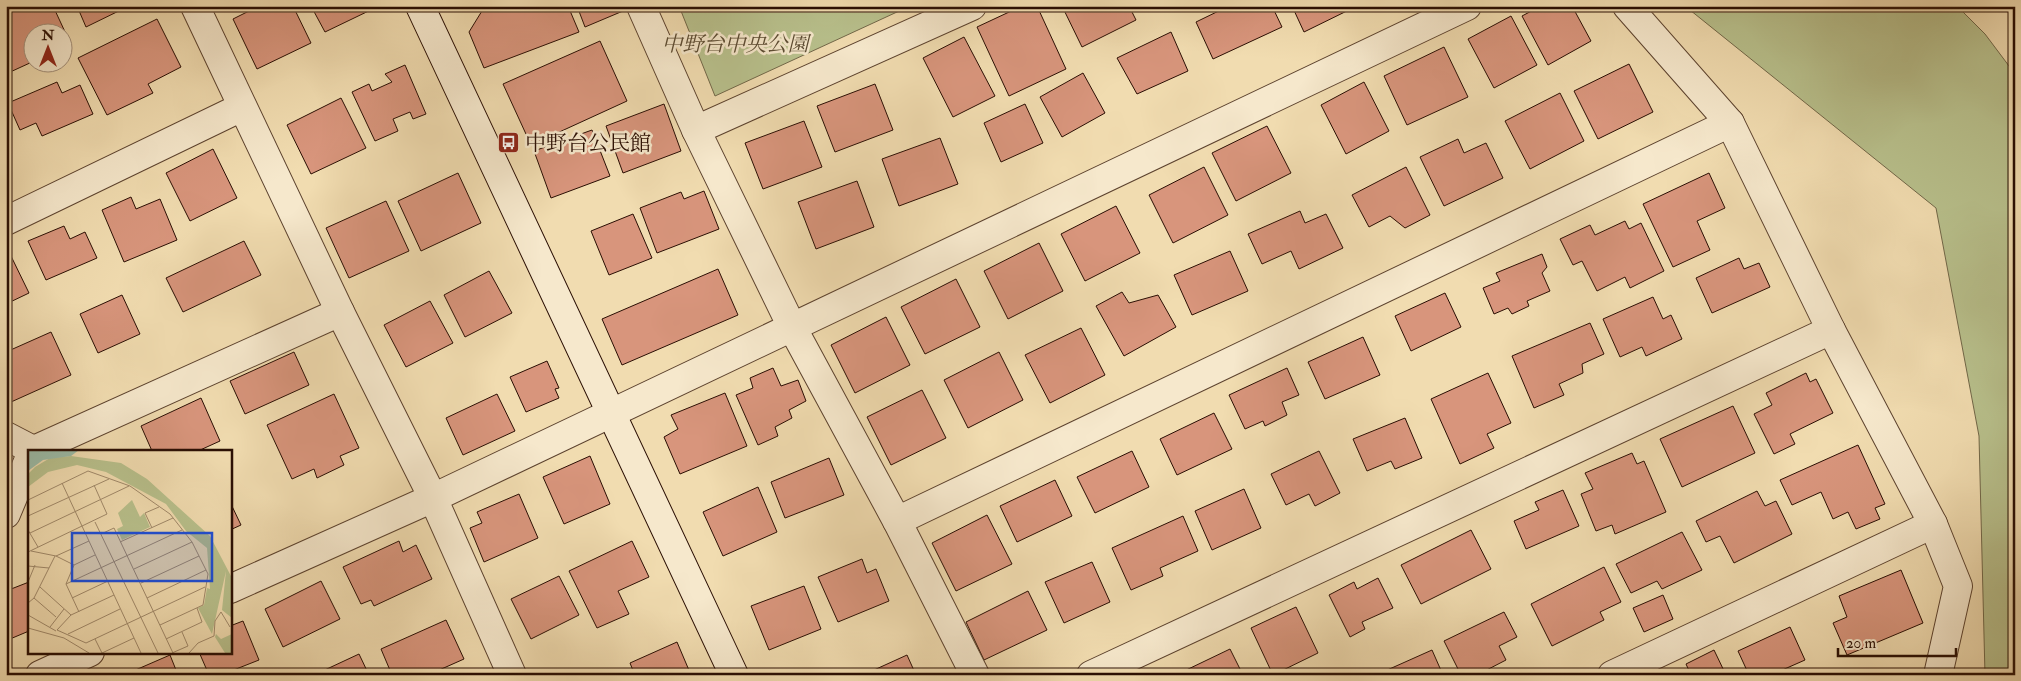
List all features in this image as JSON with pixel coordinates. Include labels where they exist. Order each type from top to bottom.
[{"type":"street","points":[[195,6],[340,312],[433,498],[512,675]]},
{"type":"street","points":[[642,6],[696,130],[792,327],[897,521],[975,675]]},
{"type":"street","points":[[696,130],[972,6]]},
{"type":"street","points":[[231,589],[433,498],[1466,6]]},
{"type":"street","points":[[1627,6],[1730,123],[1831,330],[1932,524],[1958,586],[1938,675]]},
{"type":"street","points":[[423,7],[610,414],[734,675]]},
{"type":"street","points":[[6,221],[242,107]]},
{"type":"street","points":[[897,521],[1730,123]]},
{"type":"street","points":[[38,450],[340,312]]},
{"type":"street","points":[[1091,675],[1831,330]]},
{"type":"street","points":[[6,436],[28,451]]},
{"type":"street","points":[[6,514],[28,460]]},
{"type":"street","points":[[1612,675],[1932,524]]},
{"type":"street","points":[[40,675],[86,654]]},
{"type":"green space","name":"中野台中央公園","points":[[679,6],[910,6],[715,96]]},
{"type":"green space","points":[[1685,6],[1957,6],[1985,34],[2015,74],[2015,675],[1985,675],[1979,436],[1936,208]]},
{"type":"building","points":[[22,6],[53,6],[60,22],[22,22],[22,67],[8,73],[6,69],[6,13]]},
{"type":"building","points":[[77,6],[129,6],[86,27]]},
{"type":"building","points":[[259,6],[293,6],[311,43],[257,69],[233,19]]},
{"type":"building","points":[[311,6],[379,6],[325,32]]},
{"type":"building","points":[[485,6],[568,6],[579,32],[484,68],[469,32]]},
{"type":"building","points":[[577,6],[621,6],[623,11],[585,27]]},
{"type":"building","points":[[1022,6],[1037,6],[1066,69],[1009,96],[977,27]]},
{"type":"building","points":[[1062,6],[1129,6],[1136,20],[1082,47]]},
{"type":"building","points":[[1229,6],[1272,6],[1282,27],[1213,59],[1196,22]]},
{"type":"building","points":[[1292,6],[1357,6],[1304,32]]},
{"type":"building","points":[[1541,6],[1572,6],[1591,41],[1548,65],[1522,16]]},
{"type":"building","points":[[1511,16],[1537,65],[1494,88],[1468,39]]},
{"type":"building","points":[[157,19],[181,67],[148,84],[153,93],[107,115],[78,58]]},
{"type":"building","points":[[1171,32],[1188,71],[1137,94],[1117,58]]},
{"type":"building","points":[[964,37],[995,96],[953,117],[923,58]]},
{"type":"building","points":[[600,41],[627,101],[531,145],[503,84]]},
{"type":"building","points":[[1444,47],[1468,97],[1407,125],[1384,76]]},
{"type":"building","points":[[1629,64],[1653,112],[1598,139],[1574,91]]},
{"type":"building","points":[[405,65],[426,114],[413,119],[410,112],[393,119],[398,131],[375,141],[352,92],[369,84],[372,91],[392,82],[385,74]]},
{"type":"building","points":[[1083,73],[1105,113],[1062,137],[1040,97]]},
{"type":"building","points":[[57,82],[62,93],[80,85],[93,114],[42,136],[36,123],[20,130],[8,103]]},
{"type":"building","points":[[1364,82],[1389,131],[1346,154],[1321,105]]},
{"type":"building","points":[[875,84],[893,130],[835,152],[817,106]]},
{"type":"building","points":[[1560,93],[1584,141],[1530,169],[1505,121]]},
{"type":"building","points":[[341,98],[366,148],[311,174],[287,125]]},
{"type":"building","points":[[664,104],[681,151],[623,173],[606,126]]},
{"type":"building","points":[[1025,104],[1043,143],[1001,162],[984,123]]},
{"type":"building","points":[[804,121],[822,167],[763,189],[745,143]]},
{"type":"building","points":[[1267,126],[1291,173],[1236,201],[1212,153]]},
{"type":"building","points":[[592,130],[610,176],[551,198],[534,151]]},
{"type":"building","points":[[940,138],[958,184],[899,206],[882,159]]},
{"type":"building","points":[[1458,139],[1464,153],[1486,143],[1503,178],[1444,206],[1420,157]]},
{"type":"building","points":[[213,149],[237,198],[190,221],[166,173]]},
{"type":"building","points":[[1204,167],[1228,215],[1173,243],[1149,195]]},
{"type":"building","points":[[1406,167],[1430,215],[1405,228],[1390,216],[1369,227],[1352,195]]},
{"type":"building","points":[[458,173],[481,223],[421,251],[398,201]]},
{"type":"building","points":[[1709,173],[1725,208],[1697,221],[1710,250],[1673,267],[1643,204]]},
{"type":"building","points":[[857,181],[874,227],[816,249],[798,202]]},
{"type":"building","points":[[704,191],[719,229],[657,253],[640,208],[681,192],[684,199]]},
{"type":"building","points":[[131,197],[136,209],[160,199],[177,240],[124,262],[102,210]]},
{"type":"building","points":[[386,201],[409,251],[349,278],[326,228]]},
{"type":"building","points":[[1116,206],[1140,253],[1085,281],[1061,234]]},
{"type":"building","points":[[1300,211],[1305,223],[1326,214],[1343,248],[1299,269],[1291,251],[1262,264],[1248,234]]},
{"type":"building","points":[[633,214],[652,258],[609,275],[591,231]]},
{"type":"building","points":[[1625,221],[1629,229],[1641,223],[1664,271],[1630,288],[1625,277],[1597,291],[1582,261],[1573,265],[1560,239],[1590,225],[1595,235]]},
{"type":"building","points":[[64,226],[70,239],[85,232],[97,258],[46,280],[28,241]]},
{"type":"building","points":[[244,241],[261,275],[183,312],[166,278]]},
{"type":"building","points":[[1039,243],[1063,291],[1008,319],[984,271]]},
{"type":"building","points":[[1230,251],[1248,291],[1192,315],[1174,275]]},
{"type":"building","points":[[10,254],[29,293],[6,304],[6,256]]},
{"type":"building","points":[[1542,254],[1547,267],[1542,273],[1550,291],[1527,301],[1529,306],[1512,314],[1508,308],[1494,314],[1483,288],[1500,281],[1496,273]]},
{"type":"building","points":[[1739,258],[1744,269],[1759,263],[1770,287],[1712,313],[1696,278]]},
{"type":"building","points":[[718,269],[738,315],[622,365],[602,319]]},
{"type":"building","points":[[489,271],[512,313],[465,337],[444,295]]},
{"type":"building","points":[[956,279],[980,327],[925,354],[901,307]]},
{"type":"building","points":[[1122,292],[1129,303],[1158,295],[1176,327],[1124,356],[1096,306]]},
{"type":"building","points":[[1445,293],[1461,327],[1411,351],[1395,316]]},
{"type":"building","points":[[122,295],[140,334],[98,353],[80,314]]},
{"type":"building","points":[[1653,297],[1663,319],[1671,315],[1682,339],[1646,356],[1642,347],[1620,357],[1603,319]]},
{"type":"building","points":[[430,301],[453,343],[406,367],[384,325]]},
{"type":"building","points":[[886,317],[910,365],[855,393],[831,345]]},
{"type":"building","points":[[1590,323],[1604,354],[1582,364],[1583,373],[1559,384],[1564,395],[1534,408],[1512,356]]},
{"type":"building","points":[[1081,328],[1105,375],[1050,403],[1025,355]]},
{"type":"building","points":[[51,332],[71,375],[11,402],[6,401],[6,352]]},
{"type":"building","points":[[1363,337],[1380,375],[1325,399],[1308,362]]},
{"type":"building","points":[[294,352],[309,385],[245,414],[230,381]]},
{"type":"building","points":[[999,352],[1023,400],[968,428],[944,380]]},
{"type":"building","points":[[547,361],[559,388],[555,389],[559,398],[526,412],[510,377]]},
{"type":"building","points":[[773,368],[781,386],[798,380],[806,401],[789,410],[792,418],[775,427],[778,436],[758,445],[736,395],[753,388],[750,378]]},
{"type":"building","points":[[1287,368],[1299,395],[1282,402],[1287,415],[1265,426],[1263,421],[1245,429],[1229,395]]},
{"type":"building","points":[[1488,373],[1511,423],[1487,434],[1494,448],[1460,464],[1431,399]]},
{"type":"building","points":[[1806,373],[1810,382],[1816,379],[1833,413],[1790,434],[1795,444],[1774,454],[1754,414],[1772,405],[1766,393]]},
{"type":"building","points":[[922,390],[946,438],[891,465],[867,417]]},
{"type":"building","points":[[725,393],[747,446],[680,474],[664,437],[678,429],[671,415]]},
{"type":"building","points":[[334,394],[359,448],[340,456],[344,465],[317,478],[314,469],[292,479],[267,425]]},
{"type":"building","points":[[497,394],[515,431],[463,455],[446,418]]},
{"type":"building","points":[[201,398],[220,441],[200,450],[152,450],[141,426]]},
{"type":"building","points":[[1733,406],[1755,453],[1682,487],[1660,439]]},
{"type":"building","points":[[1214,413],[1232,449],[1177,475],[1160,439]]},
{"type":"building","points":[[1405,418],[1422,458],[1395,469],[1391,461],[1367,471],[1353,439]]},
{"type":"building","points":[[1858,445],[1885,504],[1875,508],[1880,519],[1856,529],[1848,512],[1833,519],[1821,492],[1792,505],[1780,480]]},
{"type":"building","points":[[1132,451],[1149,487],[1095,513],[1077,477]]},
{"type":"building","points":[[1319,451],[1340,493],[1315,506],[1309,494],[1286,505],[1271,474]]},
{"type":"building","points":[[1632,453],[1637,464],[1644,461],[1666,512],[1615,534],[1612,525],[1596,531],[1581,494],[1593,489],[1585,473]]},
{"type":"building","points":[[590,456],[610,504],[564,524],[543,477]]},
{"type":"building","points":[[829,458],[844,495],[785,518],[771,482]]},
{"type":"building","points":[[1055,480],[1072,516],[1017,542],[1000,506]]},
{"type":"building","points":[[758,487],[777,532],[723,556],[703,512]]},
{"type":"building","points":[[1244,489],[1261,528],[1212,550],[1195,511]]},
{"type":"building","points":[[1563,490],[1579,526],[1526,549],[1514,521],[1539,510],[1535,502]]},
{"type":"building","points":[[1757,491],[1765,506],[1776,501],[1792,534],[1734,563],[1720,536],[1706,542],[1696,521]]},
{"type":"building","points":[[519,494],[538,538],[484,562],[470,528],[482,523],[477,512]]},
{"type":"building","points":[[231,504],[241,525],[231,530]]},
{"type":"building","points":[[987,515],[1012,564],[956,591],[932,543]]},
{"type":"building","points":[[1183,516],[1198,551],[1160,568],[1163,576],[1131,590],[1112,548]]},
{"type":"building","points":[[1471,530],[1491,569],[1421,604],[1401,565]]},
{"type":"building","points":[[1682,532],[1702,570],[1662,589],[1657,581],[1631,593],[1616,564]]},
{"type":"building","points":[[399,541],[403,552],[416,545],[432,579],[374,606],[371,600],[361,604],[343,567]]},
{"type":"building","points":[[632,541],[649,577],[618,591],[629,614],[597,628],[569,571]]},
{"type":"building","points":[[862,559],[867,573],[876,569],[889,601],[838,622],[818,577]]},
{"type":"building","points":[[1092,562],[1110,602],[1064,623],[1045,582]]},
{"type":"building","points":[[1604,567],[1621,602],[1600,612],[1604,620],[1552,646],[1531,604]]},
{"type":"building","points":[[1901,570],[1923,623],[1847,655],[1833,623],[1847,617],[1839,596]]},
{"type":"building","points":[[559,576],[579,615],[531,639],[511,599]]},
{"type":"building","points":[[1378,578],[1393,608],[1362,622],[1365,629],[1350,637],[1329,595],[1354,582],[1357,589]]},
{"type":"building","points":[[321,581],[340,619],[283,647],[265,609]]},
{"type":"building","points":[[28,582],[28,631],[10,639],[6,632],[6,591]]},
{"type":"building","points":[[804,586],[821,629],[769,650],[751,606]]},
{"type":"building","points":[[1028,591],[1047,630],[984,660],[966,622]]},
{"type":"building","points":[[1663,595],[1673,619],[1644,632],[1633,608]]},
{"type":"building","points":[[1296,607],[1318,653],[1273,675],[1251,628]]},
{"type":"building","points":[[1504,612],[1517,637],[1499,646],[1506,660],[1477,675],[1461,675],[1444,641]]},
{"type":"building","points":[[446,620],[464,659],[428,675],[392,675],[381,649]]},
{"type":"building","points":[[243,621],[259,660],[221,675],[209,675],[200,654],[231,654],[231,626]]},
{"type":"building","points":[[1790,627],[1805,660],[1771,675],[1749,675],[1738,651]]},
{"type":"building","points":[[677,642],[691,675],[630,675],[634,673],[630,663]]},
{"type":"building","points":[[1230,649],[1243,675],[1181,675],[1180,673]]},
{"type":"building","points":[[1432,650],[1443,675],[1376,675]]},
{"type":"building","points":[[1714,650],[1726,675],[1691,675],[1686,664]]},
{"type":"building","points":[[359,654],[369,675],[314,675]]},
{"type":"building","points":[[170,655],[178,675],[124,675]]},
{"type":"building","points":[[907,655],[916,675],[863,675]]},
{"type":"place","name":"中野台公民館","points":[[509,143]]}]
